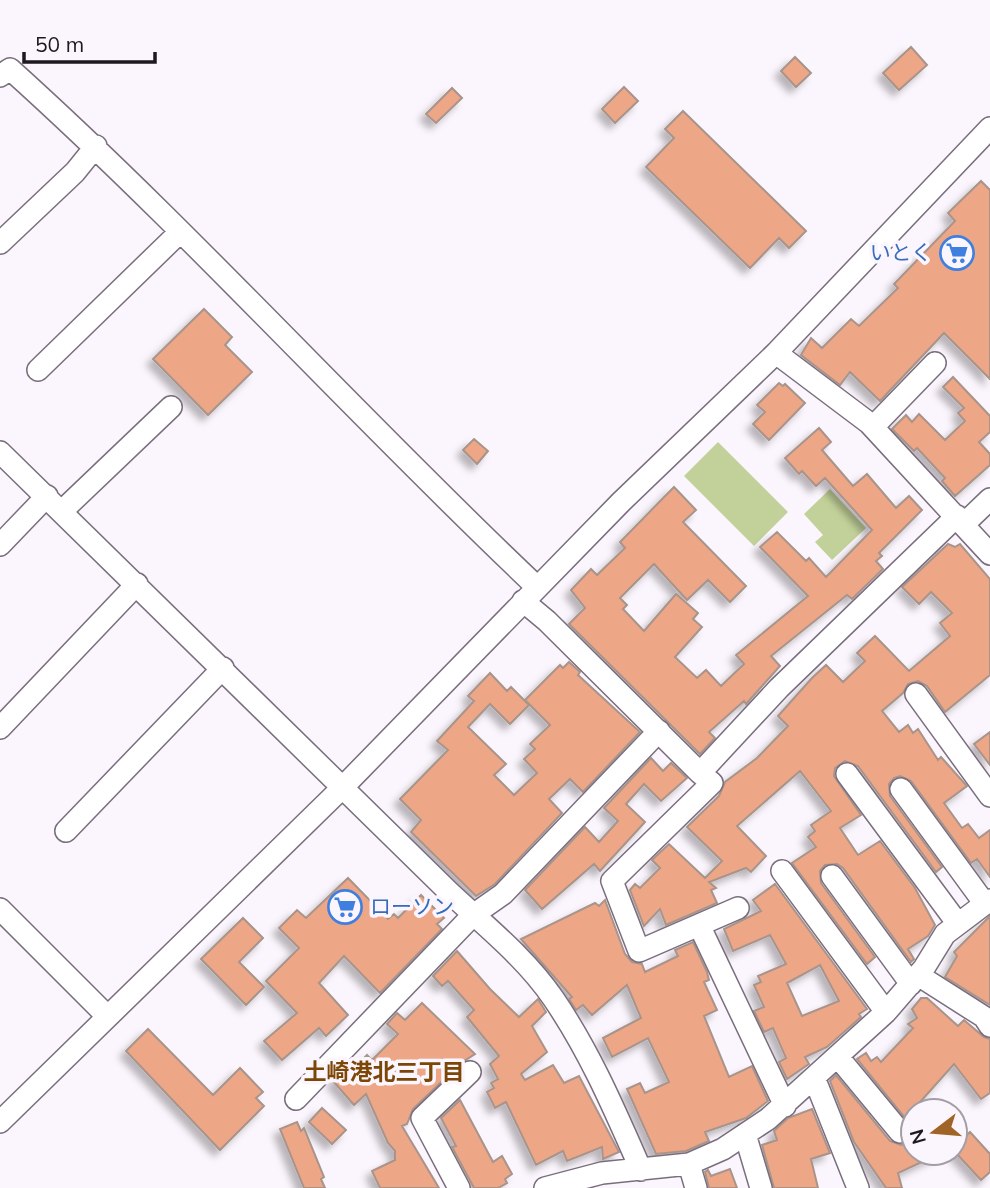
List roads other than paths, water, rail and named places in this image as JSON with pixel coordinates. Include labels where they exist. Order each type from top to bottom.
[{"type":"street","points":[[0,76],[10,69],[96,146],[430,486],[530,594],[547,621],[712,783],[612,881],[639,951],[738,908]]},
{"type":"street","points":[[0,1122],[106,1015],[343,787],[530,594],[776,353],[990,128]]},
{"type":"street","points":[[0,243],[75,172],[96,146]]},
{"type":"street","points":[[38,370],[180,232]]},
{"type":"street","points":[[776,353],[873,428],[990,554]]},
{"type":"street","points":[[873,428],[935,363]]},
{"type":"street","points":[[0,545],[171,407]]},
{"type":"street","points":[[0,452],[513,951],[552,996],[601,1078],[641,1170]]},
{"type":"street","points":[[701,773],[779,688],[961,520],[990,499]]},
{"type":"street","points":[[0,728],[137,584]]},
{"type":"street","points":[[66,831],[223,668]]},
{"type":"street","points":[[916,694],[990,796]]},
{"type":"street","points":[[296,1099],[473,915],[503,894],[659,731]]},
{"type":"street","points":[[847,774],[958,924]]},
{"type":"street","points":[[545,1188],[602,1173],[689,1164],[745,1134],[785,1106],[886,1012],[915,979],[945,934],[987,902],[901,789]]},
{"type":"street","points":[[782,871],[886,1012]]},
{"type":"street","points":[[832,876],[915,979],[984,1017],[990,1026]]},
{"type":"street","points":[[0,909],[106,1015]]},
{"type":"street","points":[[699,925],[785,1106]]},
{"type":"street","points":[[838,1057],[899,1131]]},
{"type":"street","points":[[459,1188],[422,1118],[470,1072]]},
{"type":"street","points":[[814,1080],[858,1188]]},
{"type":"street","points":[[745,1134],[761,1188]]},
{"type":"street","points":[[689,1164],[696,1188]]},
{"type":"place","name":"いとく","points":[[957,253]]},
{"type":"place","name":"ローソン","points":[[345,907]]},
{"type":"district","name":"土崎港北三丁目","points":[[384,1072]]}]
